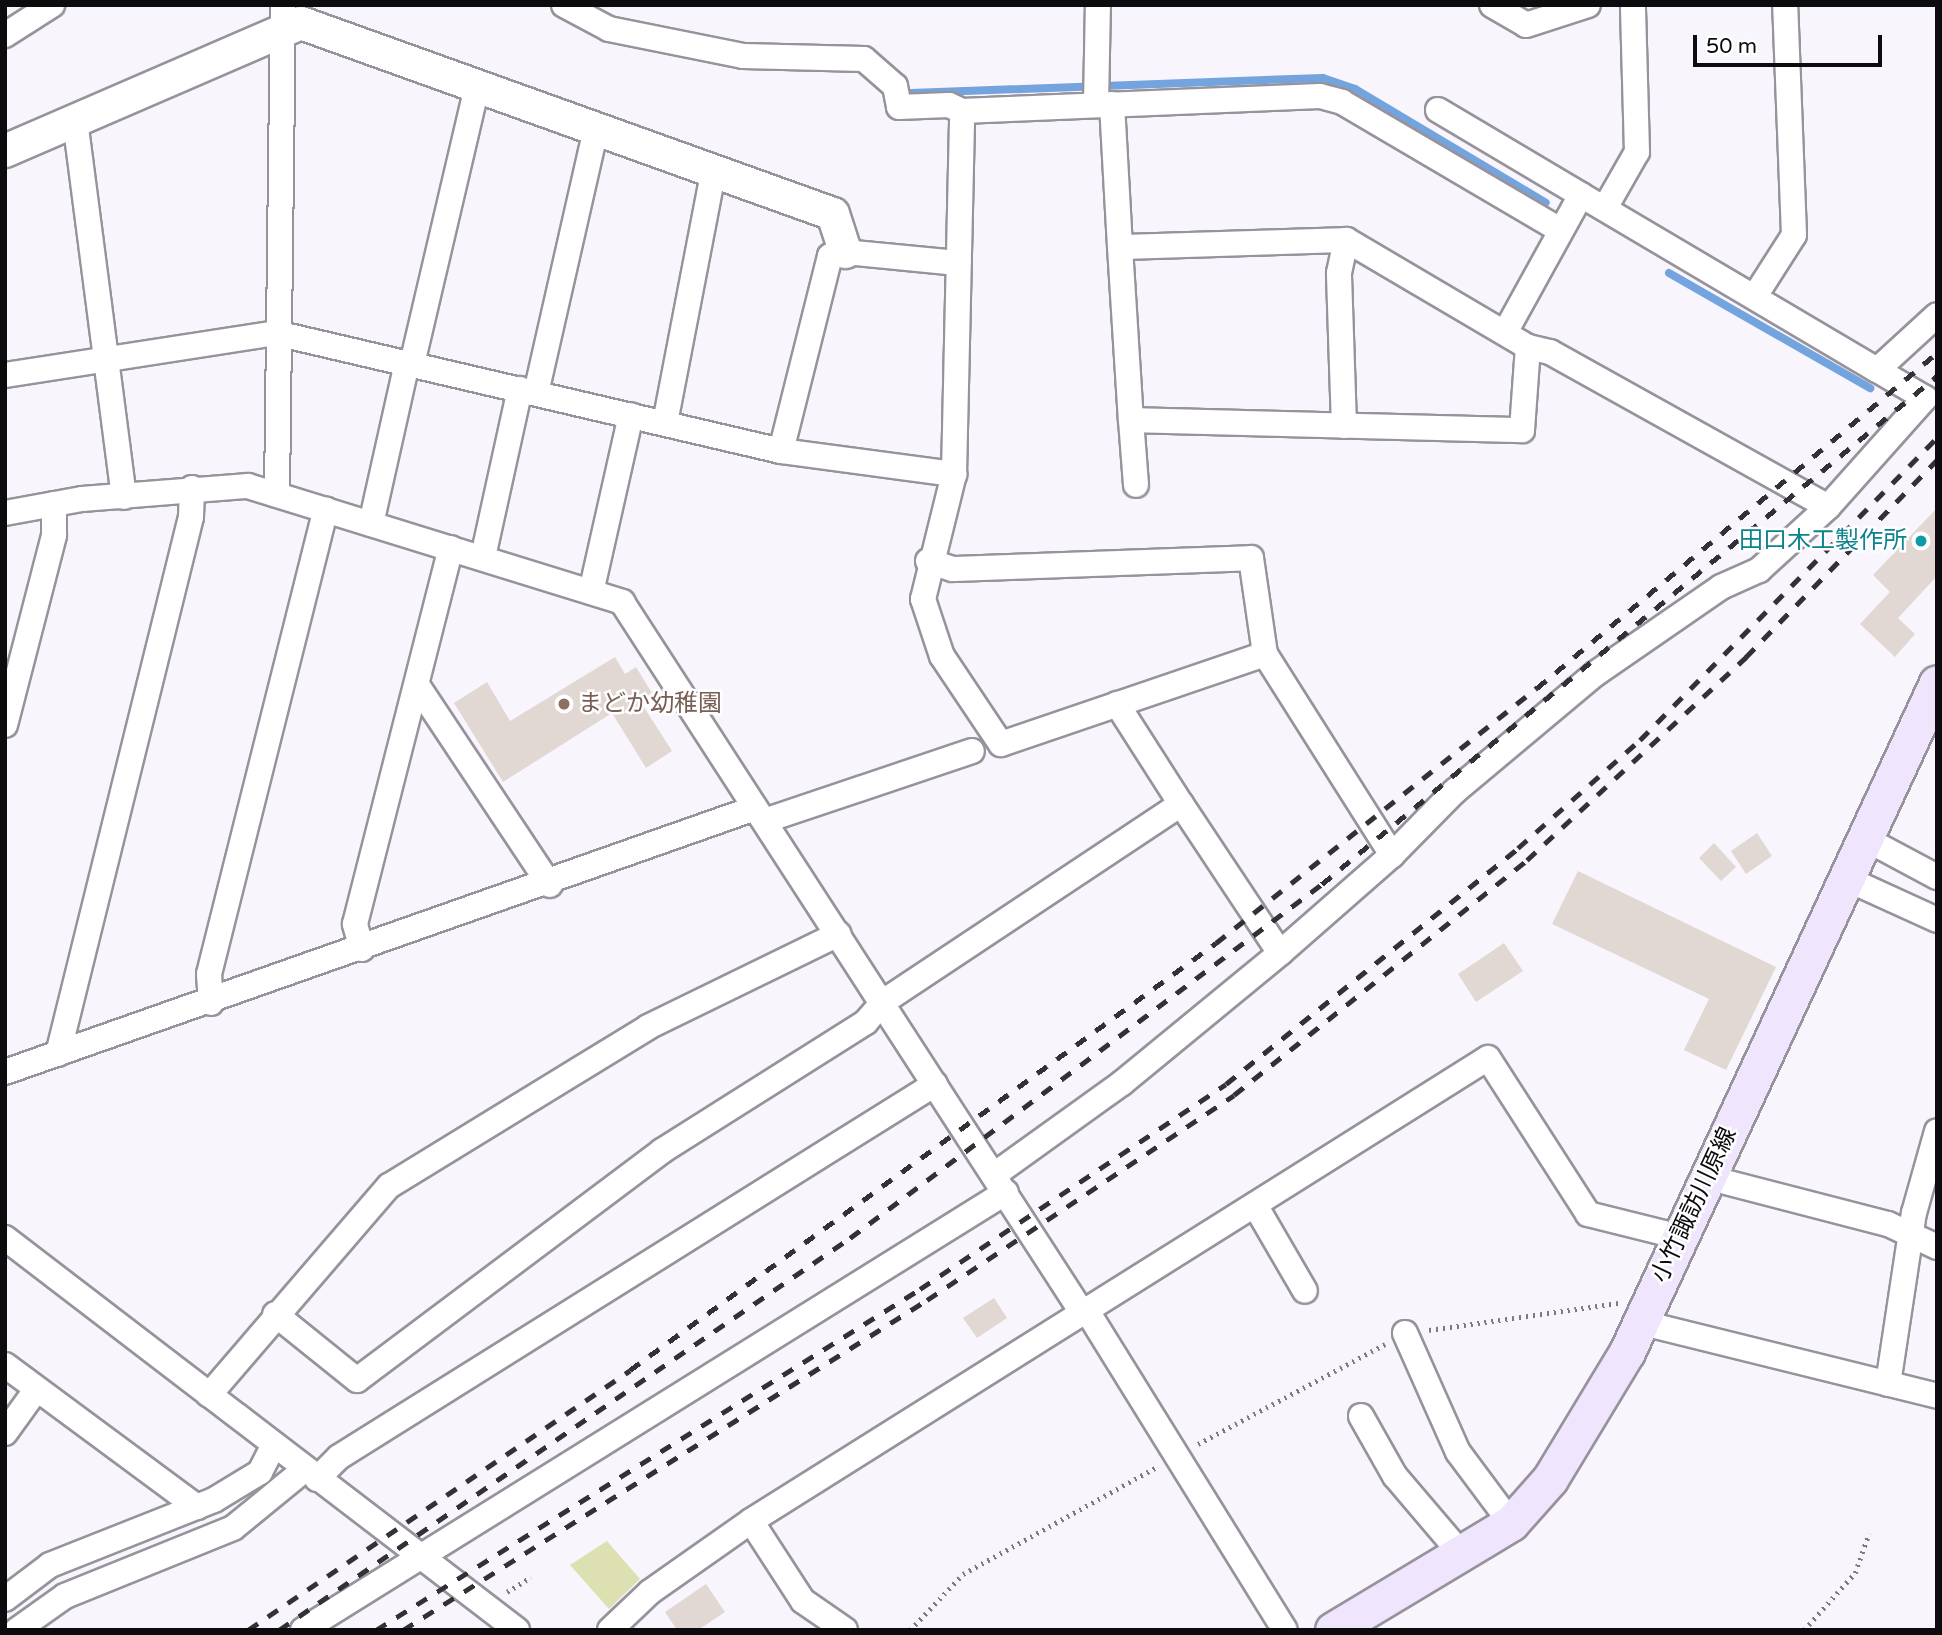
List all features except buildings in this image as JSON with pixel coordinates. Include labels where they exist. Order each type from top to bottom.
[{"type":"main road","name":"小竹諏訪川原線","points":[[1333,1630],[1458,1550],[1511,1523],[1550,1479],[1645,1311],[1937,683]]},
{"type":"street","points":[[5,36],[52,5]]},
{"type":"street","points":[[564,5],[610,29],[743,57],[864,59],[895,86],[899,107],[949,105],[962,111],[1100,95],[1321,96],[1342,102],[1560,230]]},
{"type":"street","points":[[1098,5],[1100,95],[1120,247],[1136,485]]},
{"type":"street","points":[[1492,5],[1527,25],[1588,5]]},
{"type":"street","points":[[1605,208],[1637,152],[1633,5]]},
{"type":"street","points":[[1755,296],[1794,235],[1785,5]]},
{"type":"street","points":[[277,495],[276,332],[281,17]]},
{"type":"street","points":[[5,151],[75,120],[281,17],[833,214],[845,251]]},
{"type":"street","points":[[371,524],[477,87]]},
{"type":"street","points":[[303,1630],[1000,1183],[1280,953],[1392,855],[1455,791],[1595,674],[1721,587],[1759,570],[1828,507],[1925,398],[1438,110]]},
{"type":"street","points":[[962,111],[954,474],[928,561],[922,599],[928,626],[1001,744],[1265,654]]},
{"type":"street","points":[[75,120],[124,497]]},
{"type":"street","points":[[483,557],[596,129]]},
{"type":"street","points":[[665,423],[713,173]]},
{"type":"street","points":[[1507,328],[1581,195]]},
{"type":"street","points":[[1120,247],[1346,240],[1507,328],[1528,347],[1550,352],[1828,507]]},
{"type":"street","points":[[1344,426],[1339,272],[1346,240]]},
{"type":"street","points":[[781,451],[830,256],[845,251],[958,263]]},
{"type":"street","points":[[1877,370],[1937,314]]},
{"type":"street","points":[[5,375],[276,332],[781,451],[954,474]]},
{"type":"street","points":[[1131,420],[1522,430],[1528,347]]},
{"type":"street","points":[[592,589],[631,415]]},
{"type":"street","points":[[5,513],[54,504],[192,488],[248,486],[592,589],[622,602],[1085,1312],[1285,1630]]},
{"type":"street","points":[[58,1055],[191,517],[192,488]]},
{"type":"street","points":[[5,725],[54,536],[54,504]]},
{"type":"street","points":[[211,1003],[209,974],[326,509]]},
{"type":"street","points":[[362,949],[355,924],[451,548]]},
{"type":"street","points":[[928,561],[953,569],[1251,558],[1265,654],[1392,855]]},
{"type":"street","points":[[417,685],[550,885]]},
{"type":"street","points":[[1117,704],[1280,953]]},
{"type":"street","points":[[5,1072],[761,814],[972,751]]},
{"type":"street","points":[[275,1314],[357,1380],[662,1152],[866,1022],[884,1001],[1181,804]]},
{"type":"street","points":[[1864,838],[1937,877]]},
{"type":"street","points":[[1845,878],[1937,920]]},
{"type":"street","points":[[209,1395],[275,1314],[389,1186],[648,1027],[839,934]]},
{"type":"street","points":[[610,1630],[650,1592],[751,1521],[1488,1058],[1588,1214],[1680,1237]]},
{"type":"street","points":[[17,1630],[65,1596],[233,1528],[311,1474],[935,1084]]},
{"type":"street","points":[[1888,1384],[1909,1239],[1937,1131]]},
{"type":"street","points":[[1706,1177],[1888,1224],[1909,1239],[1937,1247]]},
{"type":"street","points":[[1255,1205],[1305,1291]]},
{"type":"street","points":[[5,1238],[517,1630]]},
{"type":"street","points":[[1645,1311],[1888,1384],[1937,1396]]},
{"type":"street","points":[[1405,1333],[1458,1452],[1511,1523]]},
{"type":"street","points":[[5,1365],[197,1507]]},
{"type":"street","points":[[5,1433],[36,1390]]},
{"type":"street","points":[[1361,1416],[1395,1475],[1458,1550]]},
{"type":"street","points":[[5,1599],[50,1565],[197,1507],[260,1472],[274,1445]]},
{"type":"street","points":[[751,1521],[803,1601],[845,1630]]},
{"type":"path","points":[[910,1630],[963,1574],[1405,1333],[1645,1311]]},
{"type":"path","points":[[1804,1630],[1855,1573],[1869,1533]]},
{"type":"green space","points":[[607,1541],[640,1579],[609,1609],[570,1565]]},
{"type":"waterway","points":[[911,93],[1323,78],[1355,89],[1546,203]]},
{"type":"waterway","points":[[1669,273],[1870,388]]},
{"type":"railway","points":[[248,1630],[630,1370],[1216,943],[1537,688],[1937,353]]},
{"type":"railway","points":[[279,1630],[850,1238],[1322,884],[1937,376]]},
{"type":"railway","points":[[376,1630],[920,1289],[1226,1084],[1518,848],[1640,740],[1937,438]]},
{"type":"railway","points":[[403,1630],[927,1300],[1234,1095],[1527,860],[1746,657],[1937,460]]},
{"type":"place","name":"田口木工製作所","points":[[1921,541]]},
{"type":"place","name":"まどか幼稚園","points":[[564,704]]}]
